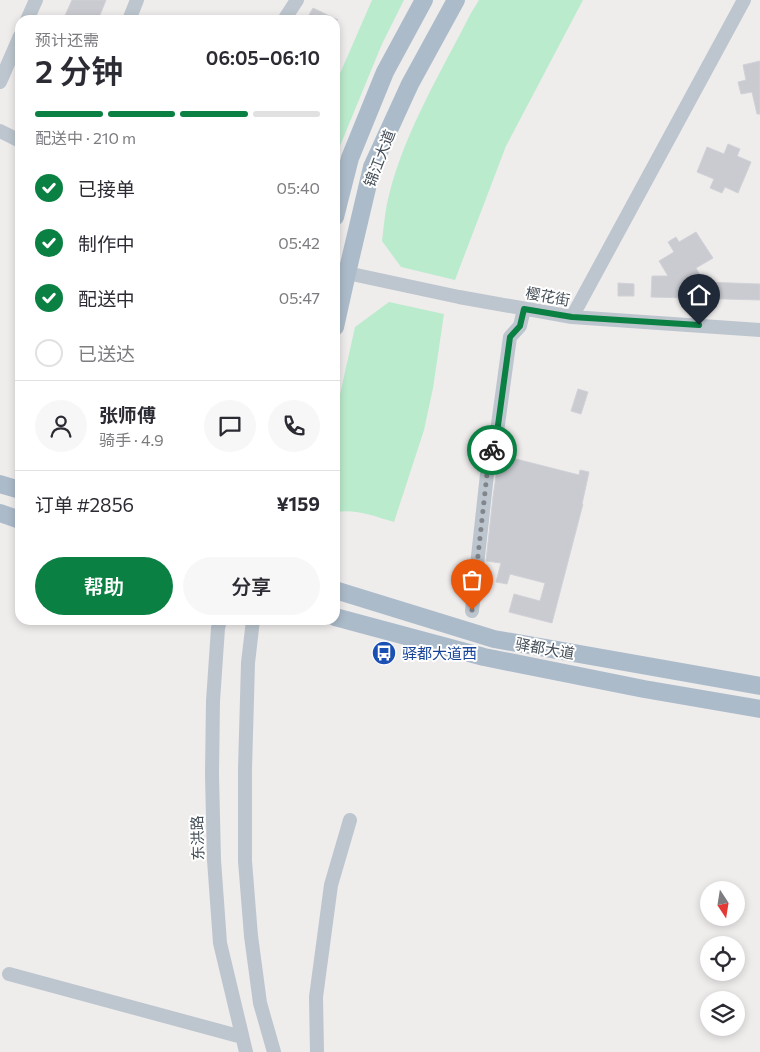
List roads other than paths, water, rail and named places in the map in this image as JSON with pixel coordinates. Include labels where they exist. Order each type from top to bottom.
[{"type":"main road","name":"锦江大道","points":[[340,197],[350,158],[386,72],[424,0]]},
{"type":"main road","name":"锦江大道","points":[[341,272],[372,167],[410,84],[456,0]]},
{"type":"main road","points":[[0,484],[15,488]]},
{"type":"main road","points":[[0,513],[15,518]]},
{"type":"main road","name":"驿都大道","points":[[340,592],[494,639],[758,684]]},
{"type":"main road","name":"驿都大道","points":[[340,618],[484,657],[757,710]]},
{"type":"street","points":[[29,15],[36,0]]},
{"type":"street","points":[[131,15],[137,0]]},
{"type":"street","points":[[287,15],[296,0]]},
{"type":"street","points":[[572,317],[744,0]]},
{"type":"street","points":[[0,82],[15,48]]},
{"type":"street","points":[[0,131],[15,138]]},
{"type":"street","name":"樱花街","points":[[341,272],[459,297],[572,317],[760,330]]},
{"type":"street","points":[[472,610],[489,456],[496,440],[510,337],[520,326],[524,309]]},
{"type":"street","name":"东洪路","points":[[219,625],[213,701],[214,860],[220,943],[246,1052]]},
{"type":"street","points":[[252,625],[248,663],[245,750],[245,861],[251,936],[260,1003],[274,1052]]},
{"type":"street","points":[[317,1052],[316,997],[330,885],[350,820]]},
{"type":"street","points":[[9,974],[242,1037]]},
{"type":"place","name":"驿都大道西","points":[[384,653]]}]
